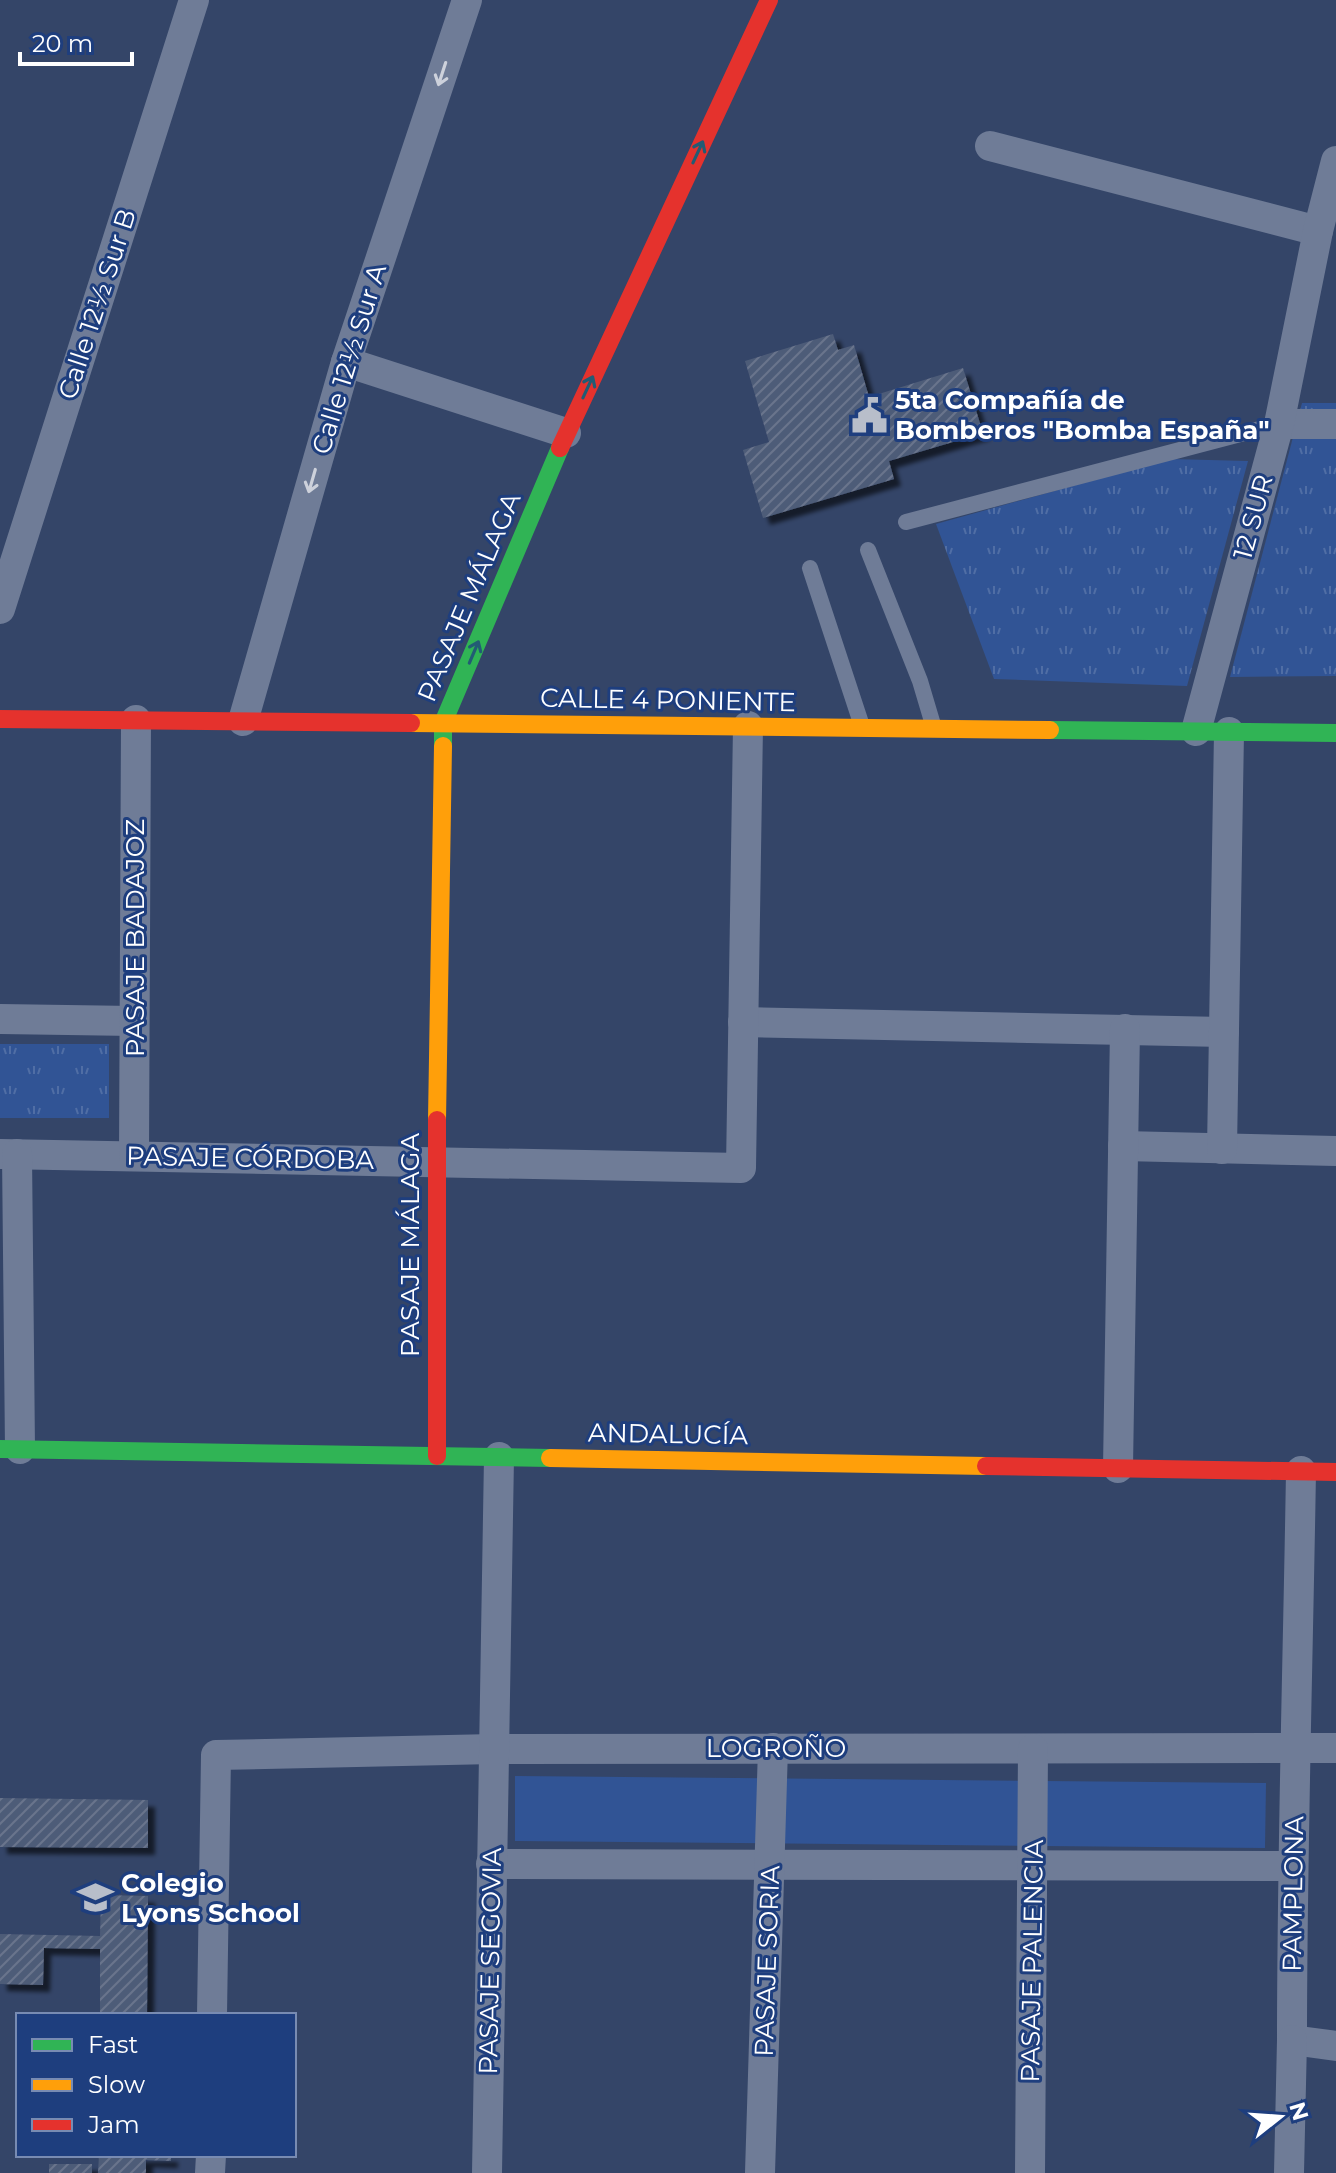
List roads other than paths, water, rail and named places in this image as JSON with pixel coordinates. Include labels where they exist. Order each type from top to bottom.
[{"type":"street","name":"Calle 12½ Sur B","points":[[0,609],[194,0]]},
{"type":"street","name":"Calle 12½ Sur A","points":[[243,721],[346,362],[467,0]]},
{"type":"street","name":"PASAJE MÁLAGA","points":[[437,1456],[436,1162],[443,723],[566,433],[769,0]]},
{"type":"street","points":[[990,146],[1318,231]]},
{"type":"street","name":"12 SUR","points":[[1196,731],[1279,424],[1318,231],[1336,161]]},
{"type":"street","points":[[346,362],[566,433]]},
{"type":"street","points":[[1279,424],[1336,424]]},
{"type":"street","name":"CALLE 4 PONIENTE","points":[[0,719],[1336,733]]},
{"type":"street","name":"PASAJE BADAJOZ","points":[[134,1156],[136,720]]},
{"type":"street","points":[[748,726],[743,1022],[1224,1032]]},
{"type":"street","points":[[1222,1149],[1229,732]]},
{"type":"street","points":[[0,1019],[134,1021]]},
{"type":"street","name":"PASAJE CÓRDOBA","points":[[8,1154],[741,1168],[743,1022]]},
{"type":"street","points":[[1118,1468],[1125,1029]]},
{"type":"street","points":[[1123,1146],[1336,1151]]},
{"type":"street","points":[[8,1154],[10,1449]]},
{"type":"street","name":"ANDALUCÍA","points":[[10,1449],[1336,1472]]},
{"type":"street","name":"PASAJE SEGOVIA","points":[[487,2173],[499,1457]]},
{"type":"street","name":"PAMPLONA","points":[[1289,2173],[1301,1471]]},
{"type":"street","name":"PASAJE SORIA","points":[[760,2173],[773,1748]]},
{"type":"street","name":"LOGROÑO","points":[[212,2013],[216,1755],[494,1749],[1336,1748]]},
{"type":"street","name":"PASAJE PALENCIA","points":[[1030,2173],[1033,1749]]},
{"type":"street","points":[[491,1864],[1292,1866]]},
{"type":"street","points":[[1292,2040],[1336,2046]]},
{"type":"lane","points":[[906,522],[1279,424]]},
{"type":"lane","points":[[868,550],[920,681],[934,729]]},
{"type":"lane","points":[[810,568],[863,727]]},
{"type":"place","name":"5ta Compañía de Bomberos \"Bomba España\"","points":[[869,415]]},
{"type":"place","name":"Colegio Lyons School","points":[[95,1898]]}]
